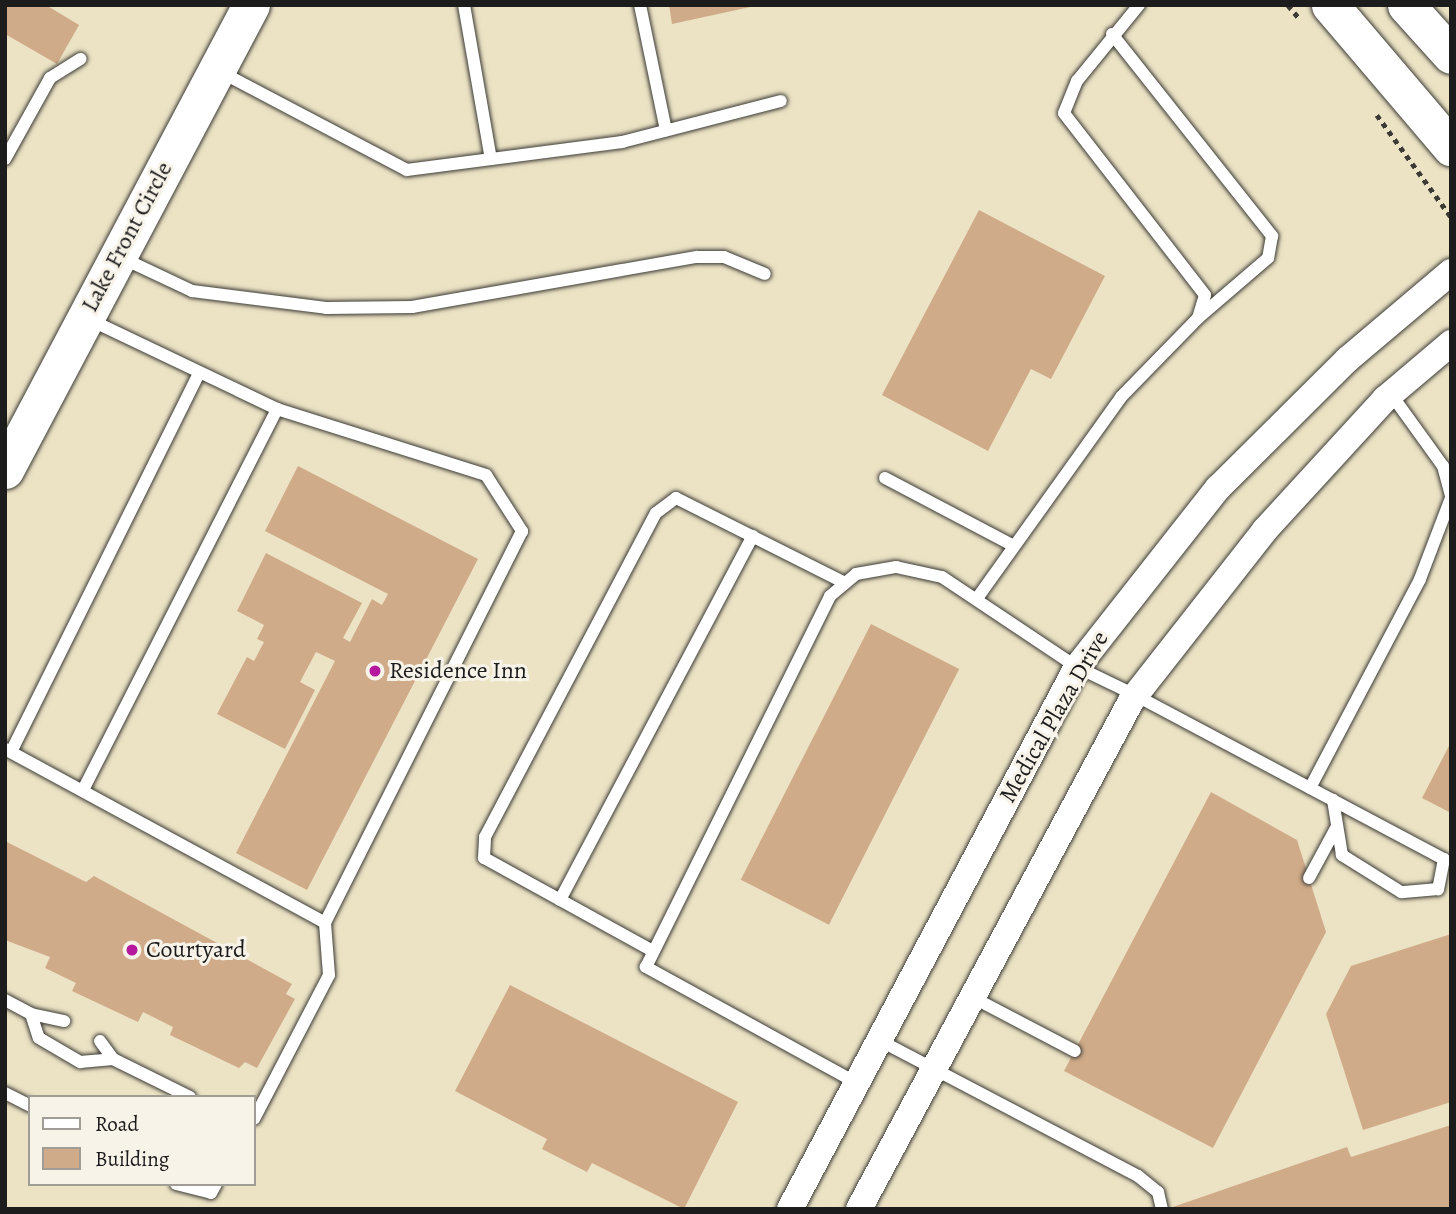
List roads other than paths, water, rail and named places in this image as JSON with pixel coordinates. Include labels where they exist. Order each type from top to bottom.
[{"type":"street","name":"Lake Front Circle","points":[[5,470],[251,5]]},
{"type":"street","points":[[1406,5],[1451,55]]},
{"type":"street","points":[[1317,15],[1451,147]]},
{"type":"street","name":"Medical Plaza Drive","points":[[790,1209],[877,1039],[1077,667],[1218,488],[1348,359],[1451,272]]},
{"type":"street","points":[[859,1209],[1135,695],[1257,540],[1391,394],[1451,343]]},
{"type":"lane","points":[[464,5],[491,159]]},
{"type":"lane","points":[[640,5],[666,130]]},
{"type":"lane","points":[[1139,5],[1112,34],[1066,99],[1064,113],[1195,276],[1205,295],[1198,318]]},
{"type":"lane","points":[[978,597],[1010,544],[1121,397],[1198,318],[1268,258],[1272,236],[1112,34]]},
{"type":"lane","points":[[5,159],[50,78],[81,60]]},
{"type":"lane","points":[[216,69],[407,170],[666,130],[781,101]]},
{"type":"lane","points":[[117,255],[192,291],[326,308],[412,307],[697,257],[724,257],[765,274]]},
{"type":"lane","points":[[85,318],[277,410],[486,475],[522,531],[325,923],[328,975],[256,1115]]},
{"type":"lane","points":[[199,373],[8,751],[325,923]]},
{"type":"lane","points":[[1310,788],[1420,579],[1451,497],[1443,467],[1391,394]]},
{"type":"lane","points":[[83,790],[277,410]]},
{"type":"lane","points":[[885,478],[1010,544]]},
{"type":"lane","points":[[651,950],[484,858],[485,837],[656,513],[676,498],[845,583]]},
{"type":"lane","points":[[560,900],[753,536]]},
{"type":"lane","points":[[855,1082],[646,967],[651,950],[830,596],[856,574],[896,567],[942,577],[978,597],[1077,667],[1135,695],[1310,788],[1333,800],[1444,859],[1438,888],[1401,892],[1342,855],[1333,800]]},
{"type":"lane","points":[[1309,878],[1336,828]]},
{"type":"lane","points":[[971,997],[1075,1051]]},
{"type":"lane","points":[[5,1000],[31,1014],[64,1021]]},
{"type":"lane","points":[[31,1014],[39,1038],[80,1062],[113,1059]]},
{"type":"lane","points":[[877,1039],[1138,1176],[1158,1192],[1162,1209]]},
{"type":"lane","points":[[100,1041],[113,1059],[186,1095]]},
{"type":"lane","points":[[5,1093],[28,1105]]},
{"type":"lane","points":[[184,1186],[211,1193],[215,1186]]},
{"type":"place","name":"Residence Inn","points":[[375,671]]},
{"type":"place","name":"Courtyard","points":[[132,950]]}]
